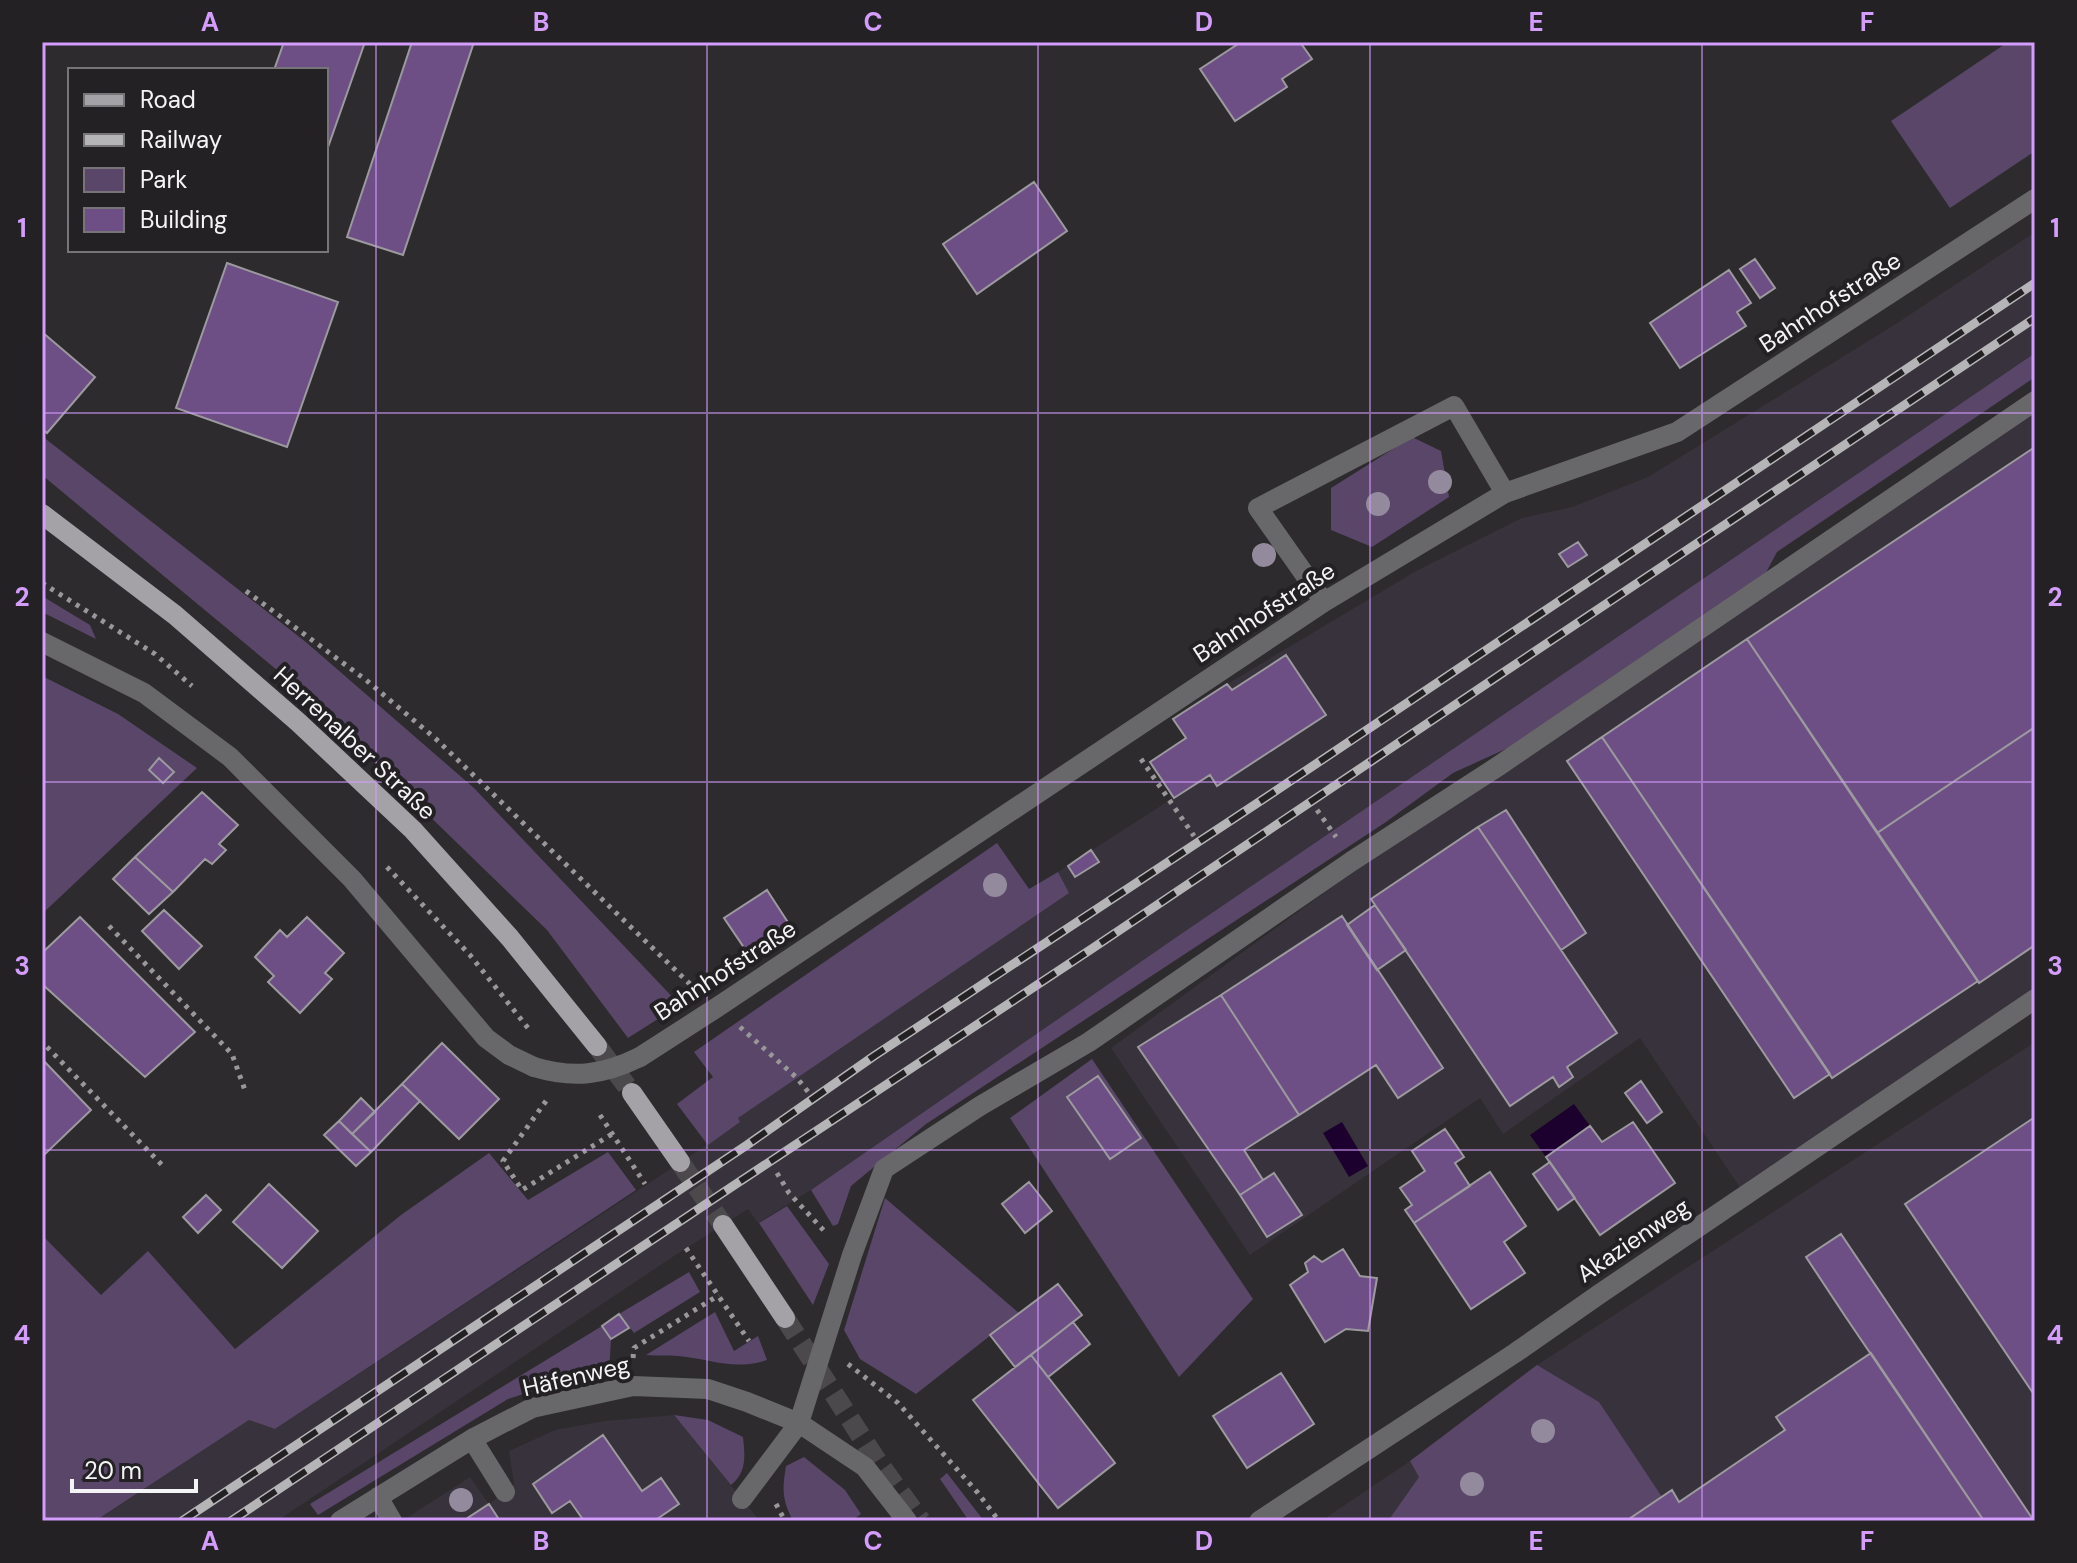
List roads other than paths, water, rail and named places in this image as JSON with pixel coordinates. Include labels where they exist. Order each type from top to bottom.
[{"type":"main road","name":"Herrenalber Straße","points":[[42,514],[175,615],[298,722],[413,830],[510,938],[597,1046]]},
{"type":"main road","points":[[632,1093],[680,1162]]},
{"type":"main road","points":[[723,1225],[785,1318]]},
{"type":"street","name":"Bahnhofstraße","points":[[42,642],[144,693],[230,757],[352,879],[486,1038],[509,1055],[543,1070],[574,1075],[613,1069],[640,1057],[716,1008],[1324,602],[1505,493],[1677,432],[2035,199]]},
{"type":"street","points":[[742,1499],[799,1423],[852,1255],[884,1169],[980,1106],[1089,1042],[2035,401]]},
{"type":"street","points":[[1324,602],[1258,508],[1454,406],[1505,493]]},
{"type":"street","name":"Akazienweg","points":[[1259,1521],[1515,1353],[2035,999]]},
{"type":"street","name":"Häfenweg","points":[[340,1521],[472,1439],[532,1408],[633,1386],[708,1389],[799,1423]]},
{"type":"street","points":[[799,1423],[865,1467],[907,1521]]},
{"type":"street","points":[[472,1439],[505,1492]]},
{"type":"street","points":[[378,1497],[392,1521]]},
{"type":"tunnel","points":[[597,1046],[632,1093]]},
{"type":"tunnel","points":[[680,1162],[723,1225]]},
{"type":"tunnel","points":[[785,1318],[877,1461],[921,1521]]},
{"type":"railway","points":[[182,1521],[2035,283]]},
{"type":"railway","points":[[231,1521],[2035,318]]}]
